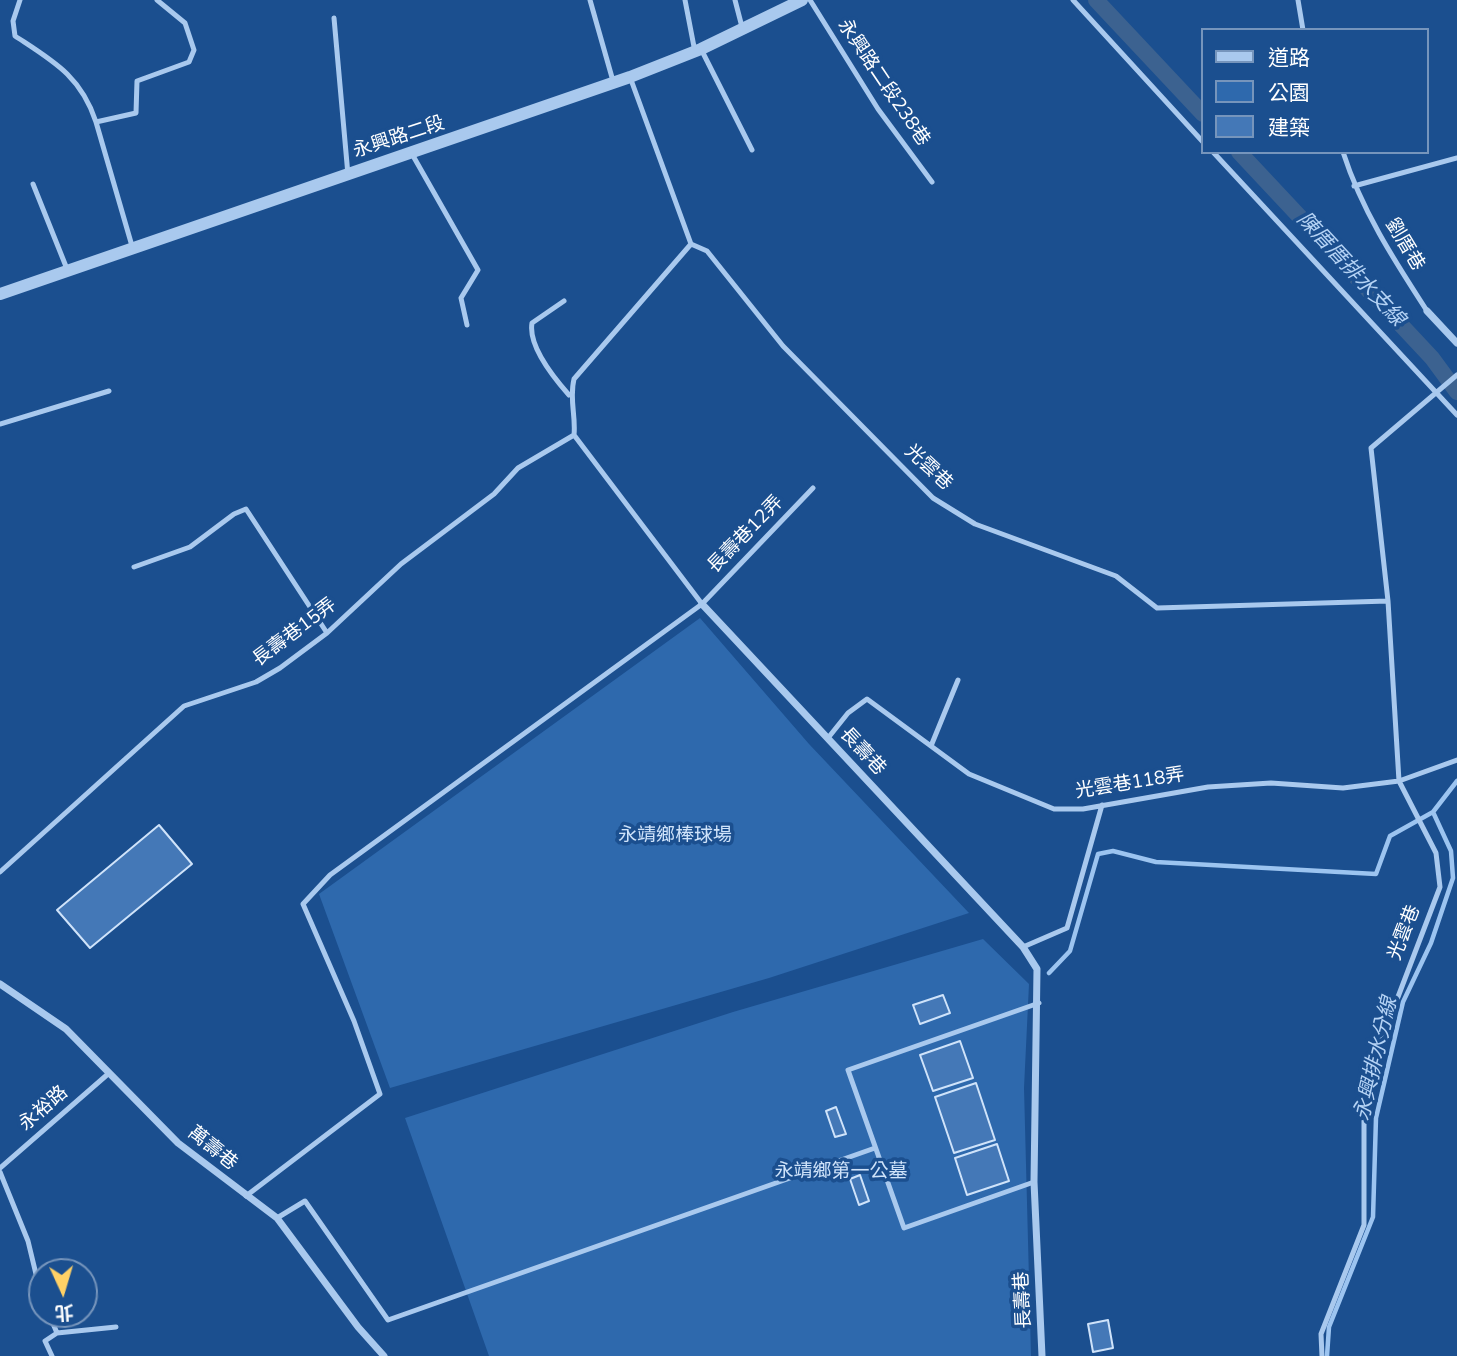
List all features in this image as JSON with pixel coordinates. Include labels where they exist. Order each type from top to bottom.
[{"type":"street","name":"永興路二段","points":[[0,294],[630,77],[698,50],[802,0]]},
{"type":"street","name":"劉厝巷","points":[[1427,311],[1457,343]]},
{"type":"street","name":"長壽巷","points":[[702,604],[1023,947],[1037,969],[1039,1003],[1034,1182],[1042,1356]]},
{"type":"street","name":"萬壽巷","points":[[0,984],[66,1029],[178,1143],[277,1218],[358,1327],[384,1356]]},
{"type":"lane","points":[[20,0],[13,21],[15,36],[61,65],[88,99],[133,249]]},
{"type":"lane","points":[[96,122],[136,113],[137,81],[189,62],[194,50],[185,23],[157,0]]},
{"type":"lane","points":[[590,0],[614,82]]},
{"type":"lane","points":[[685,0],[698,50],[752,150]]},
{"type":"lane","points":[[735,0],[743,29]]},
{"type":"lane","name":"永興路二段238巷","points":[[810,0],[878,109],[932,182]]},
{"type":"lane","points":[[1073,0],[1202,141]]},
{"type":"lane","points":[[1298,0],[1303,28]]},
{"type":"lane","points":[[334,18],[348,175]]},
{"type":"lane","points":[[570,395],[574,379],[691,244],[630,77]]},
{"type":"lane","points":[[412,154],[478,270],[461,298],[467,325]]},
{"type":"lane","points":[[1215,154],[1457,415]]},
{"type":"lane","name":"劉厝巷","points":[[1344,154],[1354,186],[1380,239],[1427,311]]},
{"type":"lane","points":[[1354,186],[1457,159]]},
{"type":"lane","points":[[33,184],[68,272]]},
{"type":"lane","name":"光雲巷","points":[[691,244],[707,251],[783,346],[933,498],[975,524],[1116,576],[1157,608],[1388,601]]},
{"type":"lane","points":[[564,301],[532,323],[530,334],[559,383],[570,395],[576,418],[574,435]]},
{"type":"lane","name":"光雲巷","points":[[1322,1356],[1321,1334],[1364,1225],[1364,1116],[1376,1057],[1440,887],[1436,853],[1399,781],[1388,601],[1371,448],[1457,375]]},
{"type":"lane","points":[[0,424],[109,391]]},
{"type":"lane","name":"長壽巷","points":[[574,435],[702,604]]},
{"type":"lane","name":"長壽巷15弄","points":[[0,872],[184,706],[256,682],[327,633],[401,564],[494,494],[519,468],[574,435]]},
{"type":"lane","name":"長壽巷12弄","points":[[246,1196],[380,1094],[354,1021],[303,904],[330,875],[702,604],[813,488]]},
{"type":"lane","points":[[134,567],[190,547],[234,514],[246,509],[327,633]]},
{"type":"lane","points":[[931,746],[958,680]]},
{"type":"lane","name":"光雲巷118弄","points":[[828,738],[848,713],[867,699],[969,774],[1054,810],[1102,806],[1208,787],[1270,783],[1343,788],[1399,781],[1457,760]]},
{"type":"lane","points":[[1023,947],[1067,928],[1102,806]]},
{"type":"lane","points":[[1034,1182],[904,1228],[848,1070],[1039,1003]]},
{"type":"lane","name":"永裕路","points":[[0,1170],[108,1074]]},
{"type":"lane","points":[[277,1218],[305,1201],[388,1320],[875,1148]]},
{"type":"lane","points":[[0,1170],[32,1258]]},
{"type":"lane","points":[[52,1356],[45,1341],[57,1333],[116,1327]]},
{"type":"lane","points":[[55,1328],[57,1333]]},
{"type":"green space","name":"永靖鄉棒球場","points":[[700,618],[809,744],[969,913],[769,978],[390,1088],[319,894]]},
{"type":"green space","name":"永靖鄉第一公墓","points":[[983,939],[1029,984],[1024,1088],[1031,1356],[489,1356],[405,1118],[733,1012]]},
{"type":"building","points":[[159,825],[192,864],[90,948],[57,910]]},
{"type":"building","points":[[943,995],[950,1013],[920,1024],[913,1005]]},
{"type":"building","points":[[960,1041],[973,1078],[933,1091],[920,1055]]},
{"type":"building","points":[[976,1083],[995,1140],[954,1153],[935,1097]]},
{"type":"building","points":[[836,1107],[846,1134],[835,1137],[826,1111]]},
{"type":"building","points":[[997,1144],[1009,1181],[967,1195],[955,1158]]},
{"type":"building","points":[[860,1175],[869,1201],[859,1205],[850,1179]]},
{"type":"building","points":[[1108,1320],[1113,1348],[1093,1352],[1088,1324]]},
{"type":"waterway","name":"陳厝厝排水支線","points":[[1096,0],[1202,113]]},
{"type":"waterway","name":"陳厝厝排水支線","points":[[1241,154],[1432,358],[1457,392]]},
{"type":"waterway","name":"永興排水分線","points":[[1327,1356],[1329,1327],[1373,1217],[1376,1118],[1403,1002],[1431,943],[1453,878],[1451,851],[1433,812],[1457,781]]},
{"type":"waterway","points":[[1049,973],[1070,951],[1098,854],[1113,851],[1156,862],[1376,874],[1390,836],[1433,812]]}]
